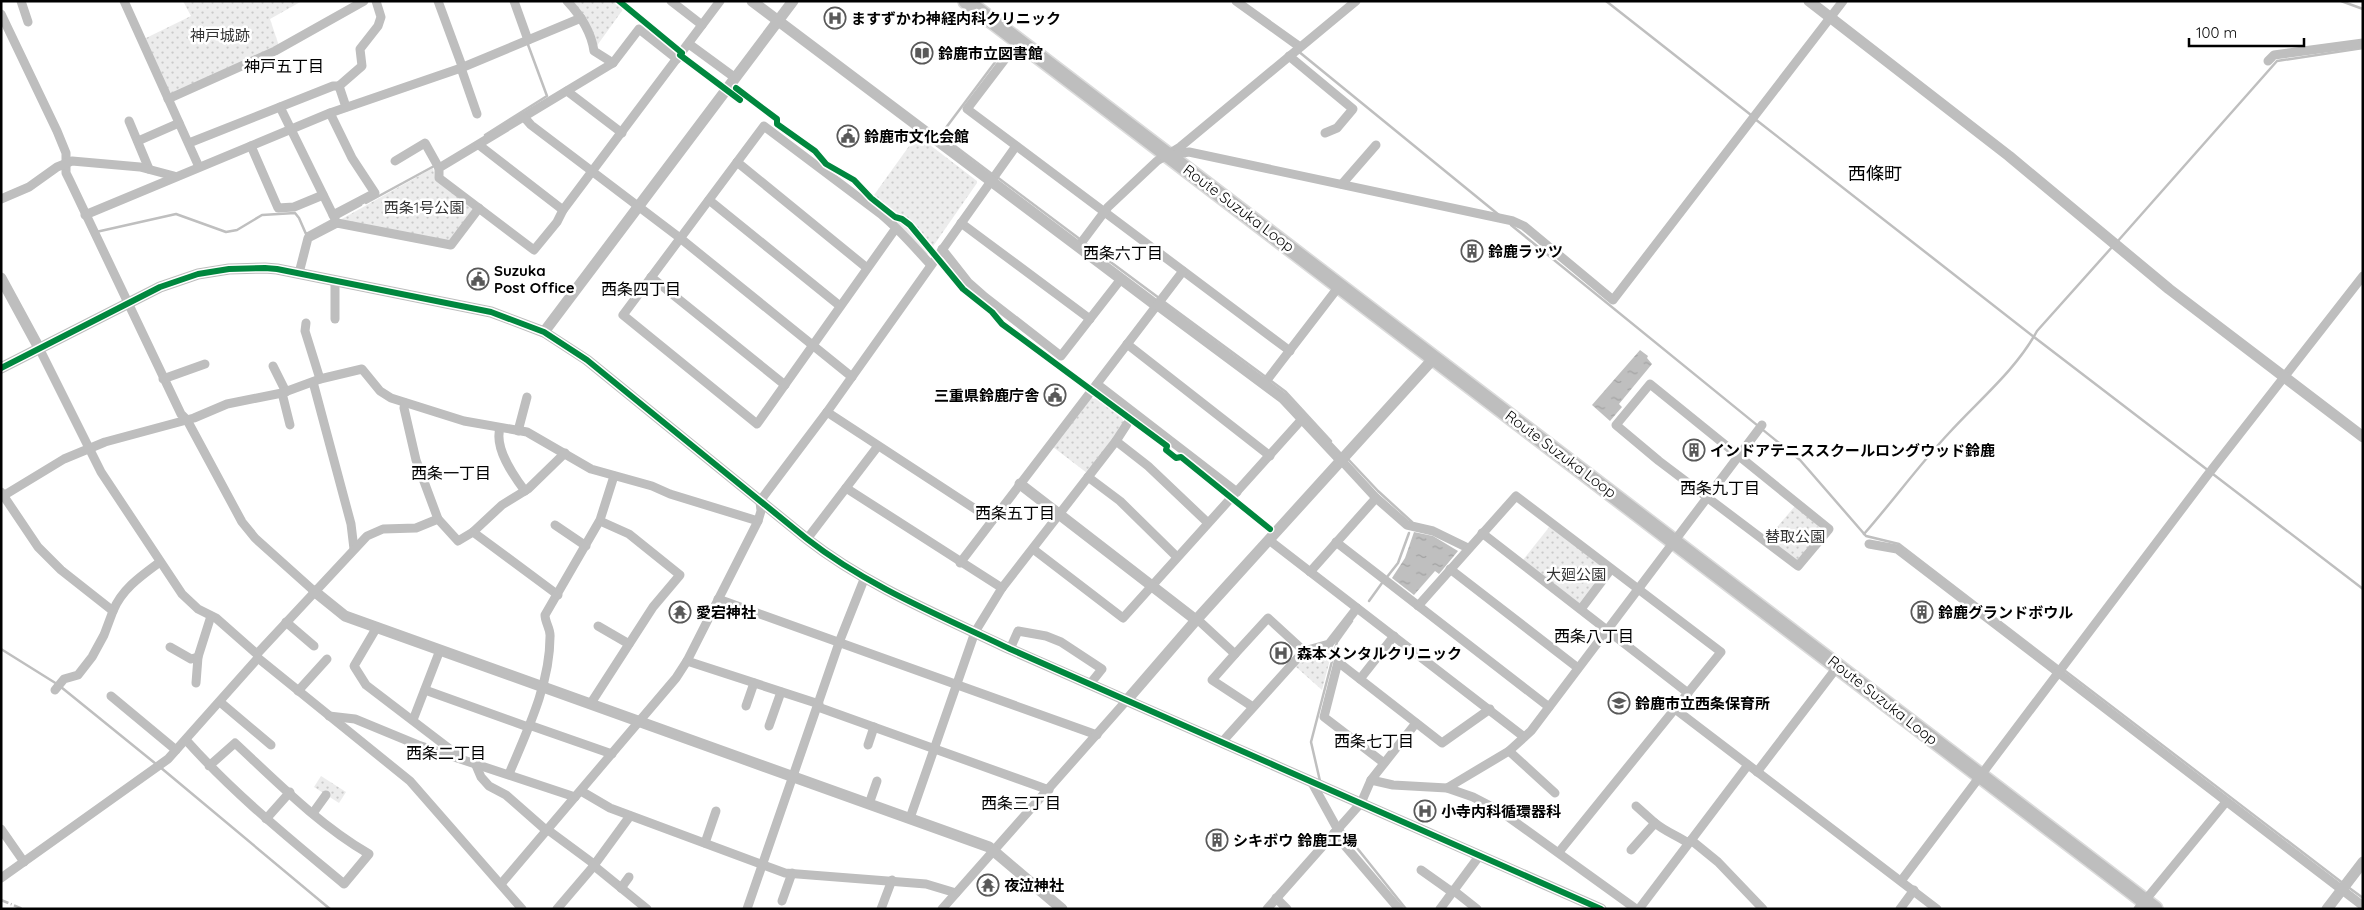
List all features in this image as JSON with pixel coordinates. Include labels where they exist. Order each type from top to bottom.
[{"type":"main road","name":"Route Suzuka Loop","points":[[966,1],[1674,540],[1980,775],[2146,906]]},
{"type":"street","points":[[21,1],[28,22]]},
{"type":"street","points":[[124,1],[199,167]]},
{"type":"street","points":[[168,99],[275,51],[364,1]]},
{"type":"street","points":[[189,143],[333,86],[339,86],[362,66],[360,49],[378,26],[381,17],[376,1]]},
{"type":"street","points":[[438,1],[477,114]]},
{"type":"street","points":[[514,1],[526,41]]},
{"type":"street","points":[[568,1],[581,18],[592,39],[594,51],[613,64]]},
{"type":"street","points":[[671,1],[702,25]]},
{"type":"street","points":[[395,161],[425,143],[437,164],[439,178],[534,250],[557,222],[563,210],[720,1]]},
{"type":"street","points":[[752,1],[1121,279],[1160,302],[1266,380],[1303,418],[1345,456],[1376,498],[1408,525],[1433,530],[1468,548]]},
{"type":"street","points":[[544,332],[793,1]]},
{"type":"street","points":[[1236,1],[1295,51],[1353,109],[1337,128],[1326,133]]},
{"type":"street","points":[[1079,246],[1104,212],[1157,161],[1170,155],[1356,1]]},
{"type":"street","points":[[1809,1],[2009,156],[2112,243],[2363,438]]},
{"type":"street","points":[[1170,155],[1189,152],[1511,221],[1524,226],[1613,300],[1843,1]]},
{"type":"street","points":[[1,14],[66,153],[66,173],[180,414],[187,420],[242,522],[256,538],[314,591],[345,616],[989,846],[1062,909]]},
{"type":"street","points":[[85,215],[174,176],[330,113],[462,67],[581,18]]},
{"type":"street","points":[[437,164],[479,145],[613,64],[639,29],[677,59]]},
{"type":"street","points":[[1018,42],[967,109],[1290,351]]},
{"type":"street","points":[[2268,61],[2274,54],[2363,43]]},
{"type":"street","points":[[689,44],[734,78]]},
{"type":"street","points":[[339,86],[346,107]]},
{"type":"street","points":[[567,91],[622,133]]},
{"type":"street","points":[[280,107],[335,219],[451,245],[479,208]]},
{"type":"street","points":[[299,273],[308,238],[375,193],[352,158],[330,113]]},
{"type":"street","points":[[524,117],[680,238],[852,377]]},
{"type":"street","points":[[129,121],[150,169]]},
{"type":"street","points":[[138,141],[179,123]]},
{"type":"street","points":[[896,228],[757,424],[623,315],[764,126],[896,228],[931,265]]},
{"type":"street","points":[[479,145],[563,210]]},
{"type":"street","points":[[1342,184],[1376,145]]},
{"type":"street","points":[[251,146],[278,208],[294,207],[323,196]]},
{"type":"street","points":[[501,884],[664,696],[687,661],[758,521],[761,511],[760,501],[827,412],[1016,146]]},
{"type":"street","points":[[1,199],[28,187],[72,161],[150,169],[174,176]]},
{"type":"street","points":[[737,162],[868,268]]},
{"type":"street","points":[[709,200],[840,306]]},
{"type":"street","points":[[961,223],[1090,319]]},
{"type":"street","points":[[942,249],[968,282],[1062,356],[1121,279]]},
{"type":"street","points":[[1,368],[128,303],[181,279],[221,270],[265,268],[299,273],[491,312],[544,332],[587,360],[807,539],[832,557],[866,577],[1010,649],[1480,855],[1596,908]]},
{"type":"street","points":[[960,563],[1184,271]]},
{"type":"street","points":[[1901,881],[2206,478],[2363,276]]},
{"type":"street","points":[[651,277],[785,385]]},
{"type":"street","points":[[1,278],[102,472],[160,562],[189,602],[211,616],[298,691],[410,781],[522,909]]},
{"type":"street","points":[[335,281],[335,319]]},
{"type":"street","points":[[1266,380],[1340,285]]},
{"type":"street","points":[[306,323],[305,331],[351,524],[354,549]]},
{"type":"street","points":[[1127,344],[1270,456]]},
{"type":"street","points":[[942,909],[1049,790],[1196,620],[1434,358]]},
{"type":"street","points":[[163,379],[205,364]]},
{"type":"street","points":[[273,366],[284,392],[290,425]]},
{"type":"street","points":[[113,611],[61,570],[38,547],[2,494],[64,459],[105,442],[187,420],[227,404],[284,392],[316,380],[362,369],[380,391],[390,398],[464,421],[534,435],[591,469],[652,486],[670,494],[758,521]]},
{"type":"street","points":[[1097,384],[1237,492]]},
{"type":"street","points":[[1650,384],[1739,454],[1829,530],[1798,566],[1707,497],[1616,426],[1650,384]]},
{"type":"street","points":[[518,431],[527,397]]},
{"type":"street","points":[[406,403],[404,408],[411,443],[438,519],[458,541],[473,532],[496,510],[525,491],[565,453]]},
{"type":"street","points":[[827,412],[992,520]]},
{"type":"street","points":[[1033,549],[1122,618],[1303,418]]},
{"type":"street","points":[[910,818],[975,632],[1002,588],[1116,441],[1127,424]]},
{"type":"street","points":[[500,428],[497,437],[505,459],[525,491]]},
{"type":"street","points":[[1447,788],[1509,751],[1524,737],[1549,707],[1759,429]]},
{"type":"street","points":[[1116,441],[1148,466],[1208,524]]},
{"type":"street","points":[[807,539],[878,446]]},
{"type":"street","points":[[509,774],[529,726],[542,686],[550,638],[550,628],[545,615],[600,521],[614,476]]},
{"type":"street","points":[[1088,477],[1120,501],[1177,557]]},
{"type":"street","points":[[1020,484],[1196,620],[1235,654]]},
{"type":"street","points":[[846,488],[960,563],[1002,588]]},
{"type":"street","points":[[1418,606],[1516,496],[1721,652],[1559,852]]},
{"type":"street","points":[[1310,572],[1376,498]]},
{"type":"street","points":[[1,878],[163,763],[220,702],[286,622],[367,536],[383,529],[416,528],[438,519]]},
{"type":"street","points":[[591,704],[653,607],[680,575],[629,534],[600,521]]},
{"type":"street","points":[[554,525],[586,546]]},
{"type":"street","points":[[473,532],[558,595]]},
{"type":"street","points":[[1482,533],[1688,693]]},
{"type":"street","points":[[1269,540],[1524,737]]},
{"type":"street","points":[[1336,542],[1549,707]]},
{"type":"street","points":[[1869,544],[1897,550],[2061,670],[2226,802],[2344,886],[2363,906]]},
{"type":"street","points":[[55,690],[64,679],[78,675],[92,657],[104,635],[117,601],[132,583],[160,562]]},
{"type":"street","points":[[1450,569],[1578,668]]},
{"type":"street","points":[[1581,609],[1611,569]]},
{"type":"street","points":[[747,909],[840,643],[866,577]]},
{"type":"street","points":[[718,599],[1097,735]]},
{"type":"street","points":[[1222,742],[1304,651],[1329,644],[1357,608]]},
{"type":"street","points":[[196,683],[198,657],[211,616]]},
{"type":"street","points":[[1253,707],[1212,680],[1268,618],[1304,651]]},
{"type":"street","points":[[286,622],[314,646]]},
{"type":"street","points":[[598,626],[629,644]]},
{"type":"street","points":[[377,627],[354,666],[366,685],[461,758]]},
{"type":"street","points":[[1010,649],[1018,631],[1046,636],[1061,642],[1102,669],[1090,684]]},
{"type":"street","points":[[1360,679],[1394,636]]},
{"type":"street","points":[[170,647],[191,659],[198,657]]},
{"type":"street","points":[[413,720],[440,650]]},
{"type":"street","points":[[298,691],[327,659]]},
{"type":"street","points":[[687,661],[781,692],[1049,790]]},
{"type":"street","points":[[1384,763],[1324,717],[1338,662],[1442,744],[1490,709]]},
{"type":"street","points":[[1757,772],[1838,666]]},
{"type":"street","points":[[746,706],[754,683]]},
{"type":"street","points":[[425,690],[612,754]]},
{"type":"street","points":[[769,726],[781,692]]},
{"type":"street","points":[[110,696],[176,750]]},
{"type":"street","points":[[220,702],[271,745]]},
{"type":"street","points":[[1675,709],[1938,909]]},
{"type":"street","points":[[329,716],[355,719],[418,745],[578,794],[630,816],[763,863],[785,873],[926,884],[956,894]]},
{"type":"street","points":[[1267,909],[1361,803],[1371,780],[1416,723]]},
{"type":"street","points":[[868,745],[874,727]]},
{"type":"street","points":[[186,740],[209,766],[266,819],[344,884],[369,854],[347,841],[313,814],[235,743],[209,766]]},
{"type":"street","points":[[1509,751],[1555,793]]},
{"type":"street","points":[[475,763],[481,777],[489,786],[506,795],[647,909]]},
{"type":"street","points":[[1371,780],[1393,785],[1447,788],[1474,797],[1500,811],[1638,909],[1748,765]]},
{"type":"street","points":[[869,804],[877,781]]},
{"type":"street","points":[[1311,781],[1338,829],[1399,909]]},
{"type":"street","points":[[266,819],[290,792]]},
{"type":"street","points":[[313,814],[326,795]]},
{"type":"street","points":[[2146,906],[2226,802]]},
{"type":"street","points":[[1636,806],[1668,834],[1676,835],[1690,842],[1718,862],[1762,909]]},
{"type":"street","points":[[705,843],[716,811]]},
{"type":"street","points":[[557,909],[630,816]]},
{"type":"street","points":[[1631,850],[1655,823]]},
{"type":"street","points":[[1,830],[24,862]]},
{"type":"street","points":[[1440,909],[1480,855]]},
{"type":"street","points":[[2328,909],[2363,862]]},
{"type":"street","points":[[1421,870],[1477,909]]},
{"type":"street","points":[[782,901],[792,873]]},
{"type":"street","points":[[621,888],[629,878]]},
{"type":"street","points":[[880,909],[892,880]]},
{"type":"street","points":[[1900,909],[1914,890]]},
{"type":"street","points":[[1276,898],[1287,909]]},
{"type":"green space","name":"神戸城跡","points":[[183,1],[302,1],[270,19],[279,46],[174,95],[168,93],[144,39],[191,16]]},
{"type":"green space","points":[[570,1],[616,1],[624,8],[596,47]]},
{"type":"green space","points":[[917,135],[977,181],[927,255],[869,202]]},
{"type":"green space","name":"西条1号公園","points":[[433,168],[435,179],[474,210],[449,241],[340,220]]},
{"type":"green space","points":[[1091,397],[1094,399],[1096,397],[1118,413],[1125,423],[1087,473],[1053,447]]},
{"type":"green space","name":"替取公園","points":[[1795,506],[1822,529],[1823,532],[1799,560],[1795,560],[1767,539]]},
{"type":"green space","name":"大廻公園","points":[[1550,526],[1605,568],[1606,572],[1582,604],[1578,604],[1523,560]]},
{"type":"green space","points":[[1331,646],[1333,648],[1322,690],[1295,666],[1308,652]]},
{"type":"green space","points":[[321,776],[346,792],[339,803],[314,787]]},
{"type":"water","points":[[1640,350],[1648,356],[1647,358],[1652,364],[1619,404],[1622,407],[1610,421],[1592,405]]},
{"type":"water","points":[[1414,532],[1433,536],[1458,551],[1439,574],[1435,571],[1414,595],[1392,578],[1405,558]]},
{"type":"waterway","points":[[1606,1],[1751,115]]},
{"type":"waterway","points":[[2341,1],[2363,9]]},
{"type":"waterway","points":[[485,135],[547,96],[527,42]]},
{"type":"waterway","points":[[2117,242],[2277,61],[2363,48]]},
{"type":"waterway","points":[[992,174],[947,140],[945,129],[1005,49]]},
{"type":"waterway","points":[[1298,51],[1499,215]]},
{"type":"waterway","points":[[1755,119],[2034,337],[2363,589]]},
{"type":"waterway","points":[[366,203],[436,165]]},
{"type":"waterway","points":[[997,177],[1081,240]]},
{"type":"waterway","points":[[337,218],[361,205]]},
{"type":"waterway","points":[[96,232],[176,214],[226,232],[237,230],[262,215],[295,213],[306,234],[332,220]]},
{"type":"waterway","points":[[1511,225],[1800,460],[1866,536],[1899,544],[2059,667]]},
{"type":"waterway","points":[[1085,243],[1159,298]]},
{"type":"waterway","points":[[1864,534],[1938,445],[2008,372],[2037,331],[2113,246]]},
{"type":"waterway","points":[[1163,301],[1286,392],[1331,441]]},
{"type":"waterway","points":[[1347,458],[1378,491],[1412,522]]},
{"type":"waterway","points":[[1387,577],[1398,563],[1409,533]]},
{"type":"waterway","points":[[1369,601],[1382,583]]},
{"type":"waterway","points":[[1320,781],[1311,742],[1337,642],[1352,621]]},
{"type":"waterway","points":[[1,649],[57,684]]},
{"type":"waterway","points":[[2064,670],[2344,884]]},
{"type":"waterway","points":[[61,687],[156,764]]},
{"type":"waterway","points":[[160,767],[330,909]]},
{"type":"waterway","points":[[1341,828],[1406,909]]},
{"type":"waterway","points":[[2348,887],[2363,898]]},
{"type":"railway","points":[[1,900],[23,909]]},
{"type":"cycle path","points":[[619,1],[682,53]]},
{"type":"cycle path","points":[[680,55],[740,100]]},
{"type":"cycle path","points":[[736,88],[777,119],[777,124],[815,151],[826,164],[854,180],[871,198],[895,217],[902,219],[910,225],[963,289],[992,312],[1002,324],[1167,446],[1166,450],[1176,458],[1181,457],[1270,529]]},
{"type":"cycle path","points":[[1,368],[160,287],[198,274],[229,269],[277,269],[491,312],[544,332],[587,360],[807,539],[830,556],[879,586],[1010,649],[1601,909]]},
{"type":"place","name":"ますずかわ神経内科クリニック","points":[[835,18]]},
{"type":"place","name":"鈴鹿市立図書館","points":[[922,53]]},
{"type":"place","name":"鈴鹿市文化会館","points":[[848,136]]},
{"type":"place","name":"鈴鹿ラッツ","points":[[1472,251]]},
{"type":"place","name":"Suzuka Post Office","points":[[478,279]]},
{"type":"place","name":"三重県鈴鹿庁舎","points":[[1055,395]]},
{"type":"place","name":"インドアテニススクールロングウッド鈴鹿","points":[[1694,450]]},
{"type":"place","name":"愛宕神社","points":[[680,612]]},
{"type":"place","name":"鈴鹿グランドボウル","points":[[1922,612]]},
{"type":"place","name":"森本メンタルクリニック","points":[[1281,653]]},
{"type":"place","name":"鈴鹿市立西条保育所","points":[[1619,703]]},
{"type":"place","name":"小寺内科循環器科","points":[[1425,811]]},
{"type":"place","name":"シキボウ 鈴鹿工場","points":[[1217,840]]},
{"type":"place","name":"夜泣神社","points":[[988,885]]},
{"type":"district","name":"神戸五丁目","points":[[284,66]]},
{"type":"district","name":"西條町","points":[[1875,173]]},
{"type":"district","name":"西条六丁目","points":[[1123,253]]},
{"type":"district","name":"西条四丁目","points":[[641,289]]},
{"type":"district","name":"西条一丁目","points":[[451,473]]},
{"type":"district","name":"西条九丁目","points":[[1720,488]]},
{"type":"district","name":"西条五丁目","points":[[1015,513]]},
{"type":"district","name":"西条八丁目","points":[[1594,636]]},
{"type":"district","name":"西条七丁目","points":[[1374,741]]},
{"type":"district","name":"西条二丁目","points":[[446,753]]},
{"type":"district","name":"西条三丁目","points":[[1021,803]]}]
